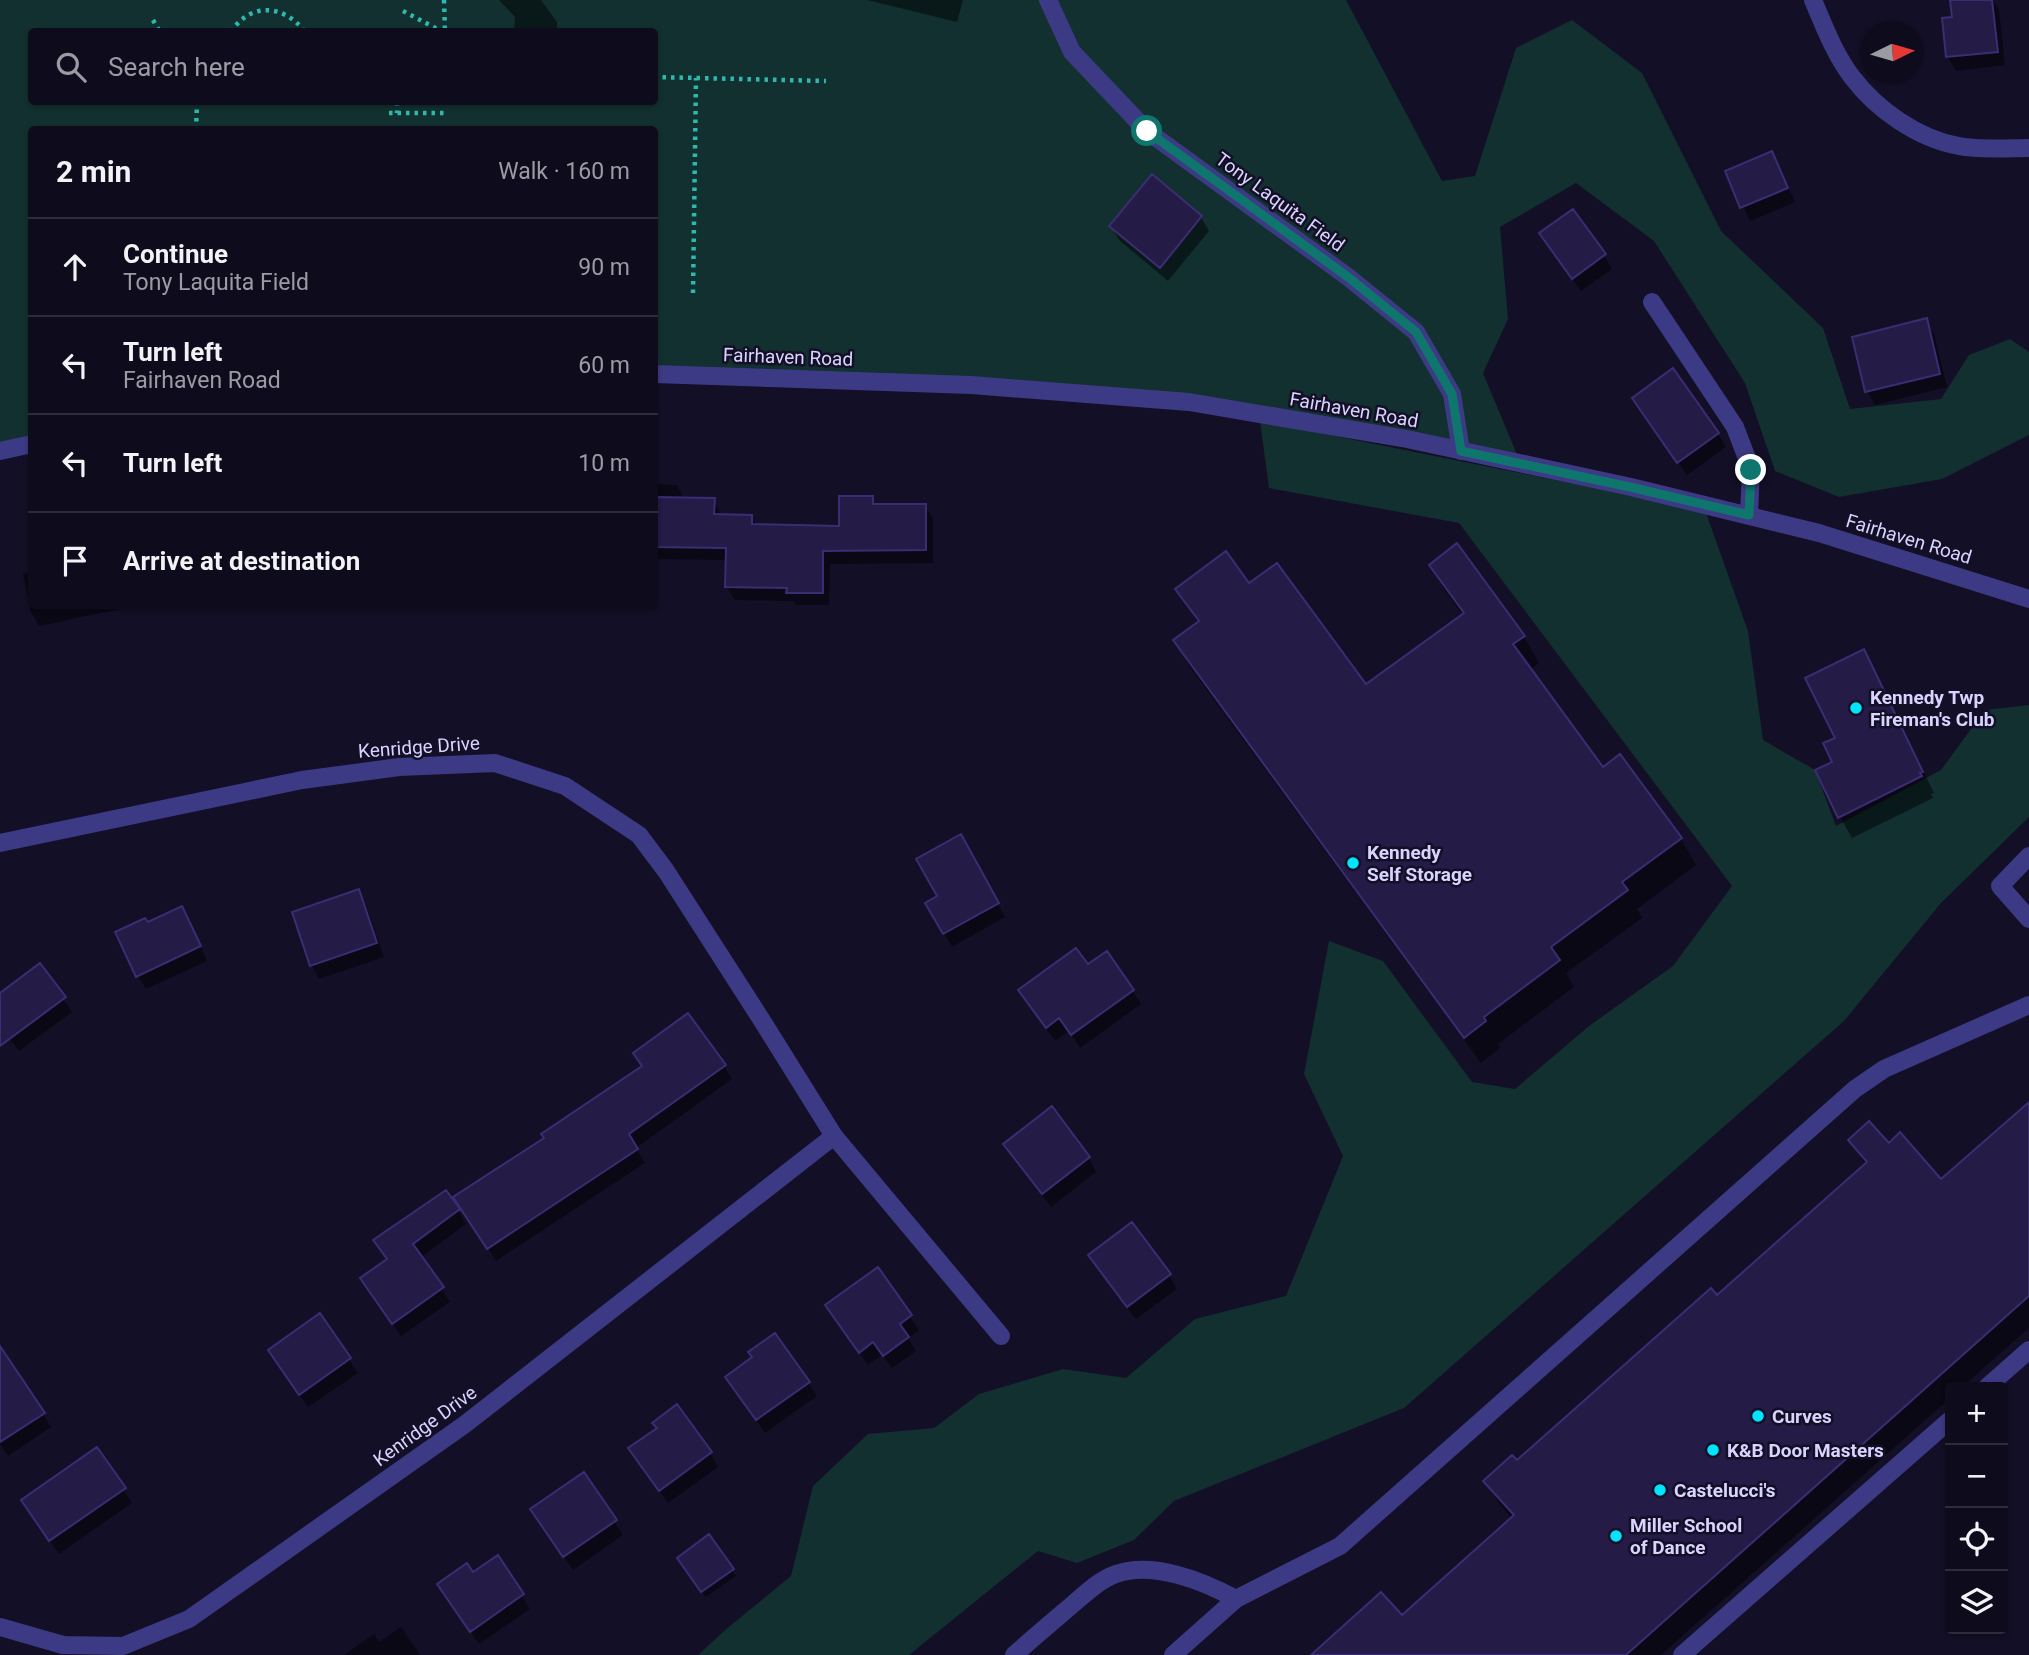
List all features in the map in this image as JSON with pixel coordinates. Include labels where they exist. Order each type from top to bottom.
[{"type":"street","name":"Tony Laquita Field","points":[[1048,0],[1072,51],[1147,131],[1348,277],[1416,332],[1452,394],[1461,451]]},
{"type":"street","points":[[1813,0],[1851,76],[1879,108],[1915,131],[1959,147],[2029,148]]},
{"type":"street","points":[[1653,302],[1735,427],[1751,470],[1749,515]]},
{"type":"street","name":"Fairhaven Road","points":[[658,374],[971,385],[1189,402],[1407,439],[1630,487],[1819,533],[2029,599]]},
{"type":"street","points":[[0,450],[28,445]]},
{"type":"street","name":"Kenridge Drive","points":[[0,844],[302,780],[399,766],[495,763],[565,786],[639,835],[666,871],[834,1136],[1001,1336]]},
{"type":"street","points":[[2029,856],[2000,886],[2029,919]]},
{"type":"street","points":[[1173,1655],[1236,1599],[1340,1546],[1855,1089],[1884,1069],[2029,1005]]},
{"type":"street","name":"Kenridge Drive","points":[[0,1627],[63,1645],[122,1646],[189,1619],[464,1425],[834,1136]]},
{"type":"street","points":[[1993,1382],[2029,1350]]},
{"type":"street","points":[[1682,1655],[1945,1424]]},
{"type":"street","points":[[1014,1655],[1096,1584],[1115,1574],[1136,1569],[1178,1574],[1216,1588],[1236,1599]]},
{"type":"path","points":[[444,0],[444,28]]},
{"type":"path","points":[[234,28],[243,18],[270,10],[284,13],[303,28]]},
{"type":"path","points":[[403,11],[436,28]]},
{"type":"path","points":[[153,20],[158,28]]},
{"type":"path","points":[[658,77],[826,81]]},
{"type":"path","points":[[693,293],[696,78]]},
{"type":"path","points":[[196,126],[197,105]]},
{"type":"path","points":[[397,105],[397,113]]},
{"type":"path","points":[[389,113],[445,113]]},
{"type":"green space","points":[[0,0],[1346,0],[1442,181],[1475,176],[1516,48],[1572,20],[1642,73],[1721,231],[1823,328],[1850,409],[1941,399],[1969,355],[2010,339],[2029,352],[2029,435],[1942,479],[1839,497],[1775,471],[1745,383],[1654,241],[1576,183],[1500,227],[1508,319],[1483,373],[1521,464],[1189,402],[658,374],[658,126],[28,126],[28,445],[0,451]]},
{"type":"green space","points":[[1260,421],[1705,510],[1748,631],[1763,740],[1815,770],[1836,826],[1941,770],[1985,710],[2029,705],[2029,817],[1941,903],[1844,1021],[1404,1408],[1174,1501],[1134,1540],[1077,1563],[1038,1551],[909,1655],[698,1655],[791,1576],[813,1486],[868,1434],[934,1428],[979,1394],[1063,1369],[1126,1378],[1195,1319],[1286,1296],[1343,1156],[1304,1074],[1329,941],[1383,961],[1472,1082],[1515,1089],[1589,1026],[1673,966],[1732,886],[1459,523],[1269,488]]},
{"type":"building","points":[[1950,0],[1992,0],[1998,52],[1946,57],[1942,18],[1952,17]]},
{"type":"building","points":[[1772,151],[1788,188],[1740,208],[1725,171]]},
{"type":"building","points":[[1152,174],[1202,216],[1160,268],[1109,226]]},
{"type":"building","points":[[1573,209],[1606,254],[1572,279],[1539,233]]},
{"type":"building","points":[[1927,318],[1940,374],[1865,392],[1852,337]]},
{"type":"building","points":[[1673,368],[1719,433],[1677,463],[1632,398]]},
{"type":"building","points":[[839,496],[873,496],[873,504],[926,504],[926,550],[823,551],[823,593],[786,593],[787,588],[725,587],[726,548],[658,547],[658,497],[715,498],[714,514],[752,515],[752,524],[839,526]]},
{"type":"building","points":[[1457,543],[1525,636],[1513,644],[1603,767],[1620,754],[1682,838],[1622,882],[1628,890],[1551,947],[1560,960],[1484,1017],[1486,1021],[1464,1038],[1173,640],[1199,621],[1175,589],[1226,551],[1249,583],[1277,563],[1366,684],[1464,613],[1429,565]]},
{"type":"building","name":"Kennedy Twp Fireman's Club","points":[[1864,649],[1923,772],[1920,773],[1922,776],[1838,818],[1815,770],[1832,762],[1823,743],[1835,738],[1805,678]]},
{"type":"building","points":[[961,834],[999,903],[943,934],[925,903],[937,896],[916,859]]},
{"type":"building","points":[[359,889],[377,943],[310,966],[292,912]]},
{"type":"building","points":[[182,906],[201,946],[136,977],[115,932],[145,918],[148,922]]},
{"type":"building","points":[[1076,948],[1088,964],[1107,951],[1134,990],[1071,1035],[1059,1018],[1046,1028],[1018,990]]},
{"type":"building","points":[[40,963],[66,997],[0,1046],[0,993]]},
{"type":"building","points":[[688,1013],[726,1065],[629,1134],[638,1149],[487,1249],[453,1197],[544,1138],[541,1134],[642,1066],[633,1053]]},
{"type":"building","points":[[2029,1102],[2029,1296],[1626,1655],[1311,1655],[1381,1592],[1402,1615],[1514,1515],[1483,1481],[1512,1455],[1517,1460],[1711,1288],[1717,1295],[1867,1162],[1848,1140],[1869,1121],[1889,1143],[1900,1132],[1941,1179]]},
{"type":"building","points":[[1052,1106],[1090,1157],[1042,1194],[1003,1144]]},
{"type":"building","points":[[446,1190],[460,1209],[413,1244],[444,1287],[392,1324],[360,1278],[387,1259],[373,1240]]},
{"type":"building","points":[[1132,1222],[1171,1274],[1127,1307],[1088,1255]]},
{"type":"building","points":[[878,1267],[912,1315],[900,1324],[909,1337],[883,1356],[873,1342],[859,1353],[825,1305]]},
{"type":"building","points":[[320,1313],[351,1358],[299,1395],[268,1350]]},
{"type":"building","points":[[775,1333],[810,1382],[756,1420],[725,1377],[752,1357],[748,1352]]},
{"type":"building","points":[[0,1346],[45,1413],[0,1442]]},
{"type":"building","points":[[677,1404],[712,1452],[659,1491],[628,1448],[657,1428],[652,1423]]},
{"type":"building","points":[[97,1447],[126,1488],[49,1541],[21,1500]]},
{"type":"building","points":[[584,1472],[617,1520],[563,1557],[530,1509]]},
{"type":"building","points":[[709,1534],[734,1569],[701,1592],[677,1558]]},
{"type":"building","points":[[498,1555],[524,1594],[470,1632],[437,1584],[467,1563],[473,1572]]},
{"type":"place","name":"Kennedy Twp Fireman's Club","points":[[1856,708]]},
{"type":"place","name":"Kennedy Self Storage","points":[[1353,863]]},
{"type":"place","name":"Curves","points":[[1758,1416]]},
{"type":"place","name":"K&B Door Masters","points":[[1713,1450]]},
{"type":"place","name":"Castelucci's","points":[[1660,1490]]},
{"type":"place","name":"Miller School of Dance","points":[[1616,1536]]},
{"type":"route","points":[[1147,131],[1348,277],[1416,332],[1452,394],[1461,451],[1749,515],[1751,470]]}]
